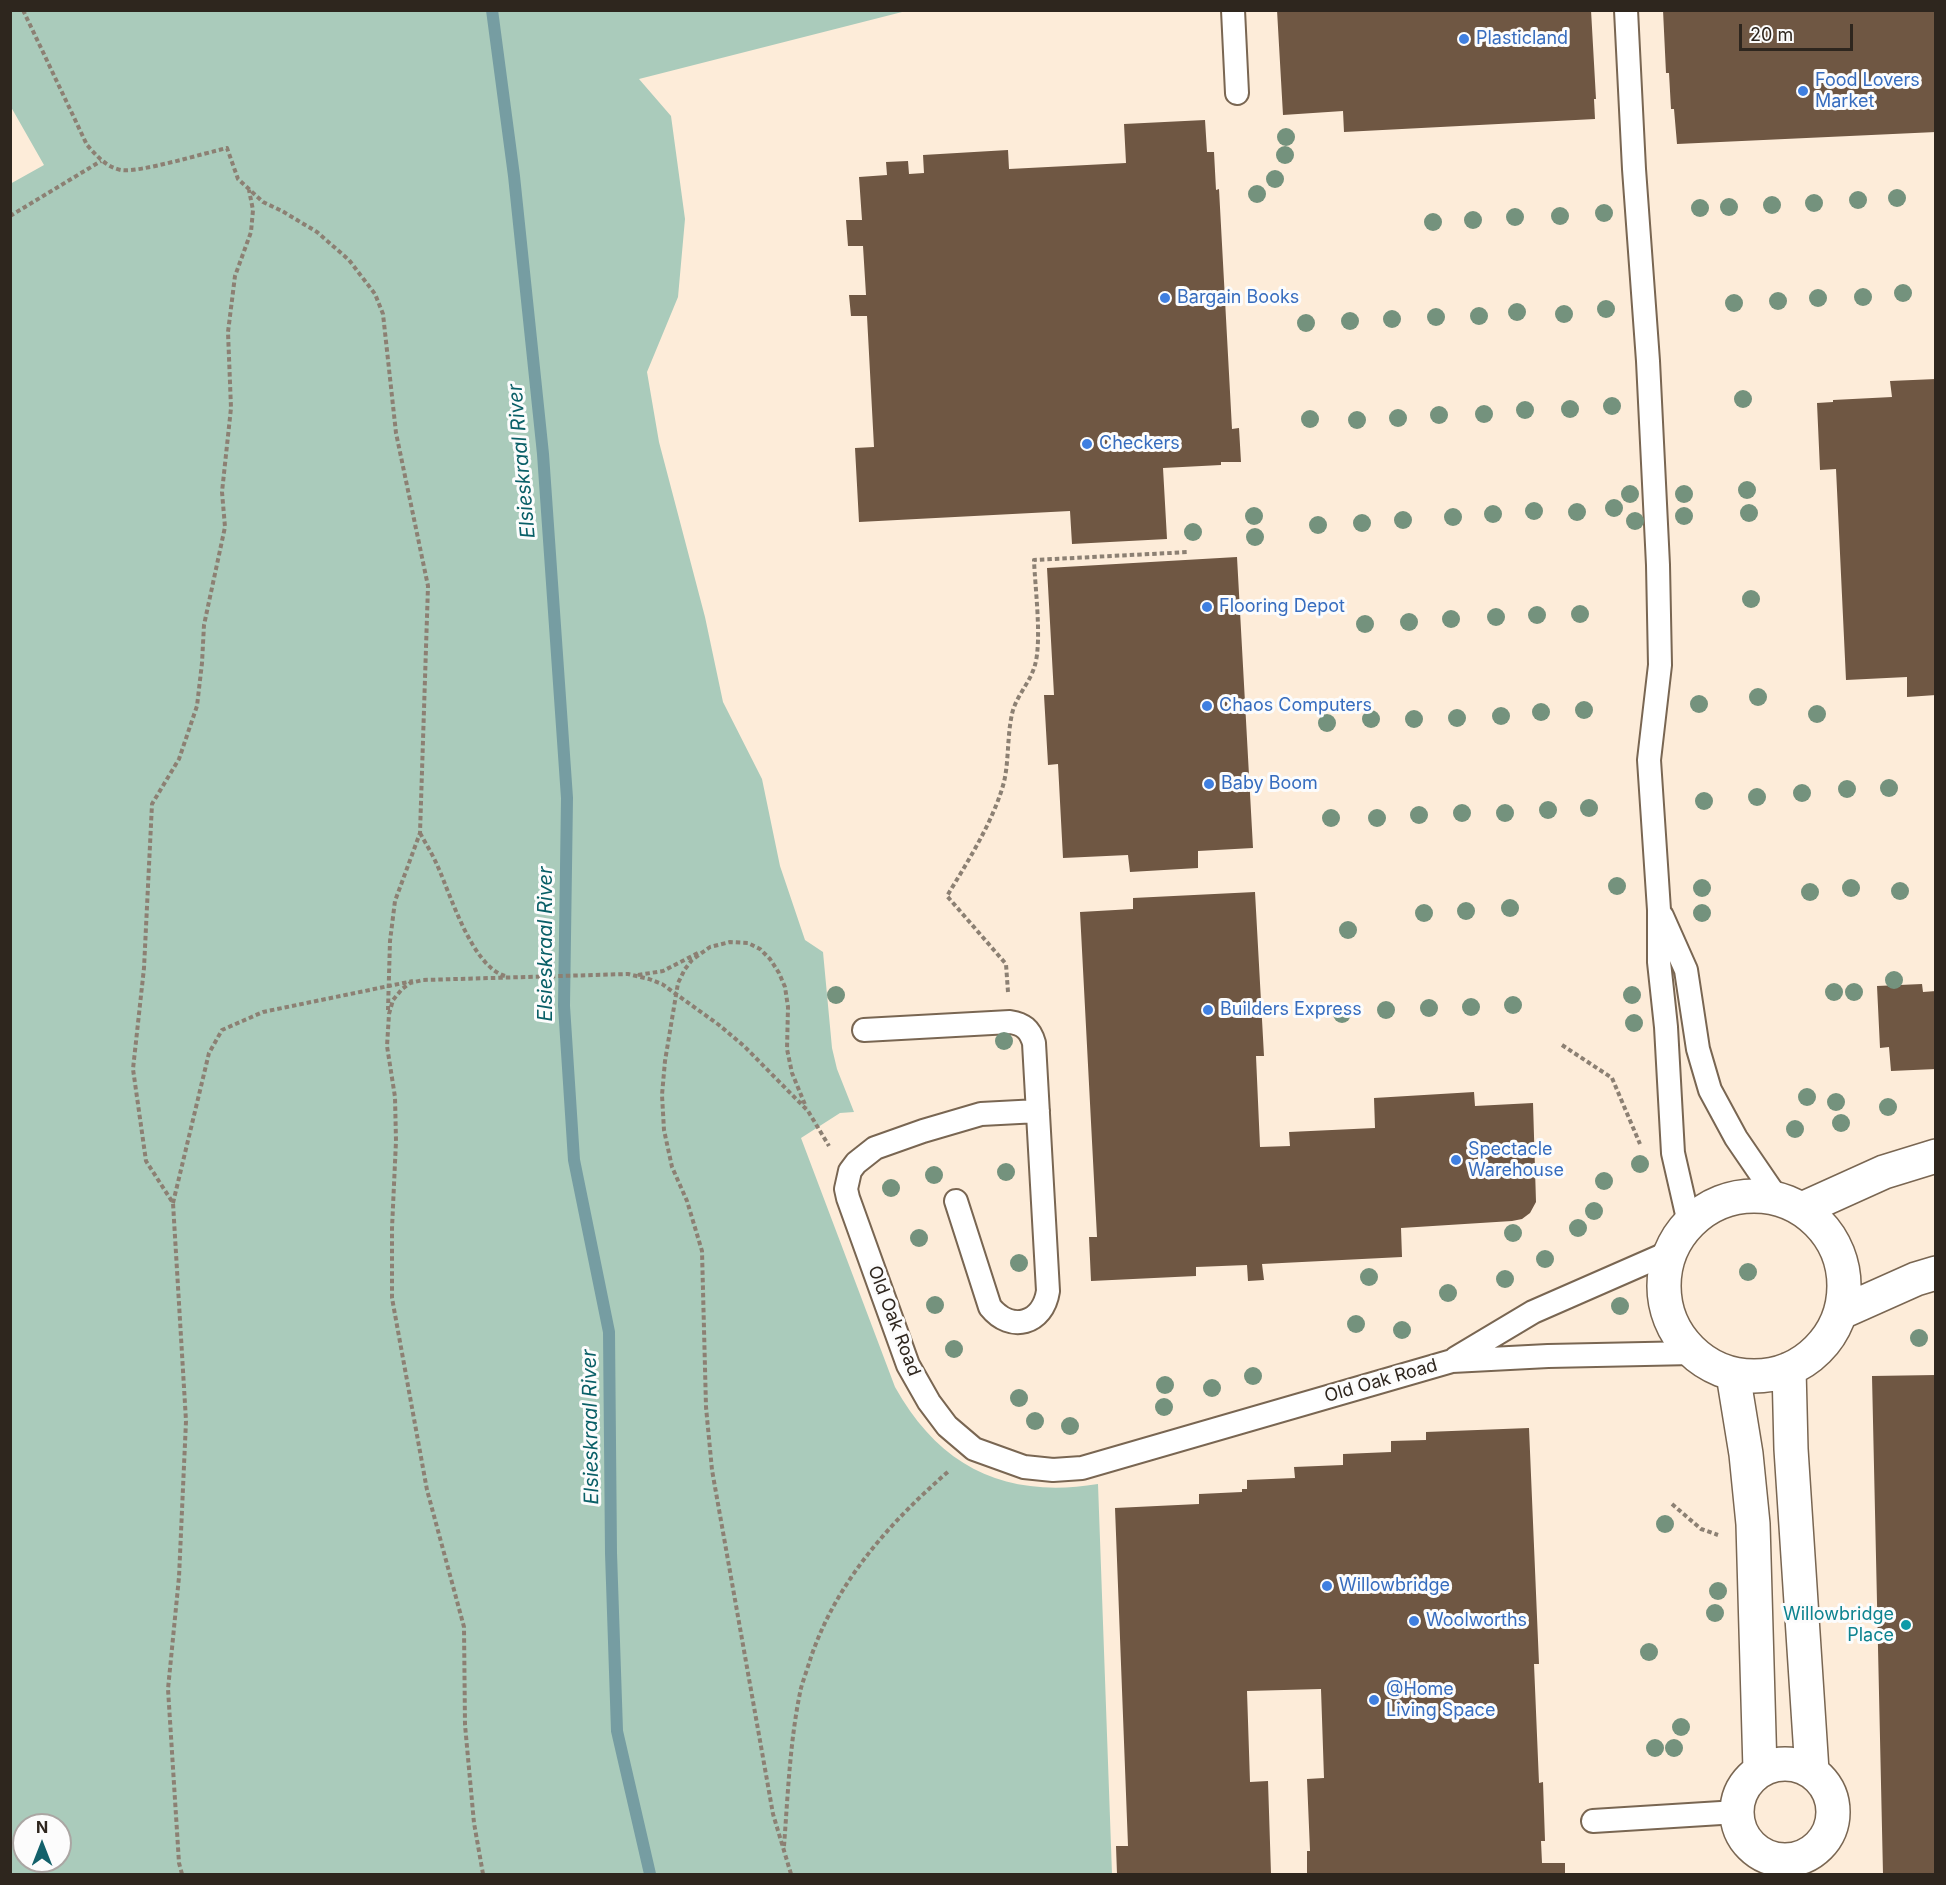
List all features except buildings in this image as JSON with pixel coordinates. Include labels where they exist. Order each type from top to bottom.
[{"type":"street","points":[[1789,1204],[1935,1156]]},
{"type":"street","points":[[1745,1196],[1789,1204],[1824,1228],[1839,1253],[1845,1282],[1842,1312],[1830,1335],[1812,1356],[1789,1370],[1761,1376],[1733,1374],[1712,1366],[1693,1353],[1676,1332],[1666,1306],[1664,1279],[1670,1252],[1689,1223],[1714,1204],[1745,1196]]},
{"type":"street","points":[[1842,1312],[1916,1279],[1935,1273]]},
{"type":"street","points":[[1789,1370],[1791,1449],[1812,1772]]},
{"type":"street","points":[[1733,1374],[1746,1454],[1753,1524],[1760,1770]]},
{"type":"street","points":[[1786,1763],[1800,1766],[1822,1780],[1829,1791],[1833,1804],[1830,1830],[1812,1863],[1793,1859],[1763,1864],[1741,1832],[1737,1812],[1738,1800],[1750,1778],[1760,1770],[1786,1763]]},
{"type":"lane","points":[[1233,10],[1237,93]]},
{"type":"lane","points":[[1626,10],[1658,565],[1660,664],[1649,760],[1659,910],[1659,962],[1666,1027],[1673,1153],[1689,1223]]},
{"type":"lane","points":[[1659,910],[1686,970],[1698,1049],[1710,1090],[1736,1138],[1789,1204]]},
{"type":"lane","points":[[864,1030],[1010,1022],[1026,1027],[1032,1034],[1048,1291],[1046,1302],[1040,1312],[1030,1319],[1019,1322],[1008,1321],[997,1316],[990,1307],[956,1201]]},
{"type":"lane","name":"Old Oak Road","points":[[1038,1111],[981,1114],[875,1148],[850,1171],[846,1189],[908,1365],[929,1402],[947,1426],[975,1449],[1024,1467],[1053,1470],[1082,1468],[1452,1361],[1693,1353]]},
{"type":"lane","name":"Old Oak Road","points":[[1452,1361],[1533,1312],[1670,1252]]},
{"type":"lane","points":[[1593,1821],[1737,1812]]},
{"type":"path","points":[[23,10],[87,145],[101,161],[121,170],[142,168],[227,148],[238,179],[263,202],[316,232],[349,260],[375,294],[383,314],[396,433],[428,586],[420,833],[395,901],[390,941],[387,1046],[395,1097],[396,1141],[392,1298],[427,1490],[464,1627],[465,1725],[474,1823],[483,1875]]},
{"type":"path","points":[[10,216],[101,161]]},
{"type":"path","points":[[173,1203],[146,1161],[133,1069],[144,968],[152,804],[179,759],[197,706],[204,626],[225,526],[222,492],[231,408],[228,332],[235,276],[251,232],[254,210],[249,189]]},
{"type":"path","points":[[1010,1022],[1006,964],[947,896],[971,856],[996,804],[1004,782],[1008,736],[1016,700],[1035,664],[1038,645],[1034,560],[1189,552]]},
{"type":"path","points":[[420,833],[437,864],[465,932],[494,970],[512,978]]},
{"type":"path","points":[[633,976],[663,971],[710,947],[730,942],[748,943],[760,949],[770,959],[785,987],[788,1007],[787,1049],[792,1073],[808,1111],[828,1143],[848,1197]]},
{"type":"path","points":[[710,947],[692,960],[678,983],[665,1061],[662,1095],[664,1130],[672,1167],[687,1201],[702,1251],[706,1407],[712,1470],[773,1814],[790,1875]]},
{"type":"path","points":[[182,1875],[179,1863],[168,1689],[179,1577],[186,1421],[173,1203],[209,1053],[222,1030],[263,1012],[388,985],[423,980],[633,976],[662,984],[676,993],[744,1046],[808,1111]]},
{"type":"path","points":[[388,1030],[388,1014],[393,1000],[410,983],[423,980]]},
{"type":"path","points":[[1562,1045],[1612,1078],[1642,1149]]},
{"type":"path","points":[[783,1850],[791,1758],[802,1686],[819,1634],[846,1583],[880,1538],[927,1490],[975,1449]]},
{"type":"path","points":[[1672,1504],[1701,1529],[1724,1536]]},
{"type":"green space","points":[[11,10],[906,11],[639,79],[671,116],[685,219],[678,297],[647,372],[659,442],[705,617],[723,702],[762,779],[780,866],[805,940],[823,952],[832,1048],[837,1069],[854,1112],[840,1113],[801,1138],[895,1387],[913,1415],[933,1438],[955,1457],[979,1471],[1006,1481],[1034,1487],[1098,1484],[1112,1874],[11,1874],[10,184],[44,165],[11,107]]},
{"type":"waterway","name":"Elsieskraal River","points":[[492,10],[514,176],[543,454],[567,798],[564,1006],[574,1160],[609,1332],[611,1553],[617,1731],[650,1874]]},
{"type":"place","name":"Plasticland","points":[[1464,39]]},
{"type":"place","name":"Food Lovers Market","points":[[1803,91]]},
{"type":"place","name":"Bargain Books","points":[[1165,298]]},
{"type":"place","name":"Checkers","points":[[1087,444]]},
{"type":"place","name":"Flooring Depot","points":[[1207,607]]},
{"type":"place","name":"Chaos Computers","points":[[1207,706]]},
{"type":"place","name":"Baby Boom","points":[[1209,784]]},
{"type":"place","name":"Builders Express","points":[[1208,1010]]},
{"type":"place","name":"Spectacle Warehouse","points":[[1456,1160]]},
{"type":"place","name":"Willowbridge","points":[[1327,1586]]},
{"type":"place","name":"Woolworths","points":[[1414,1621]]},
{"type":"place","name":"Willowbridge Place","points":[[1906,1625]]},
{"type":"place","name":"@Home Living Space","points":[[1374,1700]]}]
